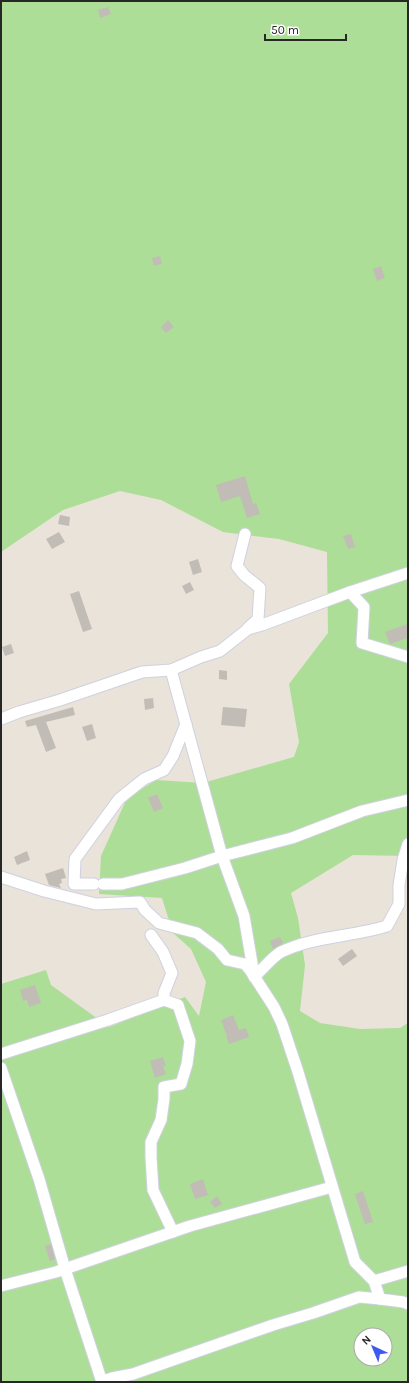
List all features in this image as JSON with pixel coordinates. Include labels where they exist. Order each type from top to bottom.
[{"type":"street","points":[[1,719],[142,672],[172,670],[201,657],[220,651],[248,629],[258,619],[260,588],[244,575],[237,566],[245,534]]},
{"type":"street","points":[[248,629],[350,592],[408,573]]},
{"type":"street","points":[[350,592],[364,607],[362,643],[408,657]]},
{"type":"street","points":[[172,670],[222,856],[244,916],[254,977]]},
{"type":"street","points":[[186,724],[164,770],[144,779],[119,799],[75,859],[74,884],[122,884],[292,838],[362,811],[408,800]]},
{"type":"street","points":[[254,977],[280,952],[306,943],[369,932],[386,926],[399,904],[399,885],[403,860],[408,844]]},
{"type":"street","points":[[1,877],[44,891],[96,904],[140,902],[145,910],[159,923],[197,933],[218,949],[226,960],[245,964],[274,1007],[282,1024],[354,1262],[374,1281],[380,1299]]},
{"type":"street","points":[[151,935],[163,952],[172,973],[164,993],[164,1000]]},
{"type":"street","points":[[1,1054],[108,1020],[164,1000],[178,1005],[190,1041],[187,1064],[181,1084],[164,1087],[161,1120],[151,1142],[153,1190],[173,1232]]},
{"type":"street","points":[[1,1068],[39,1179],[64,1269],[102,1382],[112,1378],[133,1374],[273,1325],[359,1297],[403,1302],[408,1304]]},
{"type":"street","points":[[1,1286],[64,1269],[190,1226],[332,1187]]},
{"type":"street","points":[[374,1281],[408,1271]]},
{"type":"green space","points":[[1,1],[408,1],[408,856],[353,855],[291,893],[298,918],[305,965],[300,1011],[320,1023],[360,1029],[400,1028],[408,1023],[408,1382],[1,1382],[1,984],[46,970],[51,985],[109,1027],[185,997],[199,1016],[206,982],[191,949],[173,933],[162,898],[99,894],[101,856],[127,798],[156,780],[203,783],[294,757],[299,742],[289,684],[328,633],[327,552],[279,539],[223,532],[161,500],[120,491],[63,510],[1,552]]},
{"type":"building","points":[[108,7],[111,14],[100,18],[98,10]]},
{"type":"building","points":[[160,256],[162,264],[154,266],[152,258]]},
{"type":"building","points":[[381,266],[385,278],[377,281],[373,269]]},
{"type":"building","points":[[168,320],[174,327],[166,333],[161,327]]},
{"type":"building","points":[[245,476],[253,504],[256,503],[260,514],[247,518],[240,496],[221,502],[216,485]]},
{"type":"building","points":[[60,515],[70,517],[69,526],[58,524]]},
{"type":"building","points":[[59,532],[65,542],[52,549],[46,539]]},
{"type":"building","points":[[351,534],[355,547],[348,549],[343,536]]},
{"type":"building","points":[[198,559],[202,572],[193,575],[189,562]]},
{"type":"building","points":[[190,582],[194,590],[186,594],[182,586]]},
{"type":"building","points":[[79,591],[92,629],[83,632],[70,594]]},
{"type":"building","points":[[408,624],[408,638],[390,644],[385,632]]},
{"type":"building","points":[[11,644],[14,653],[5,656],[2,647]]},
{"type":"building","points":[[219,670],[227,671],[227,680],[219,679]]},
{"type":"building","points":[[153,698],[154,708],[145,710],[144,699]]},
{"type":"building","points":[[73,707],[75,715],[46,722],[56,748],[46,752],[36,725],[27,727],[25,721]]},
{"type":"building","points":[[223,707],[247,709],[245,727],[221,725]]},
{"type":"building","points":[[92,724],[96,738],[87,741],[82,727]]},
{"type":"building","points":[[157,794],[163,808],[154,812],[148,798]]},
{"type":"building","points":[[27,851],[30,860],[17,865],[14,857]]},
{"type":"building","points":[[63,868],[66,878],[61,879],[62,883],[59,884],[61,888],[49,885],[45,874]]},
{"type":"building","points":[[280,937],[283,943],[273,949],[270,941]]},
{"type":"building","points":[[352,949],[357,956],[343,966],[338,959]]},
{"type":"building","points":[[35,985],[41,1003],[29,1007],[27,1000],[23,1001],[20,990]]},
{"type":"building","points":[[233,1015],[239,1030],[246,1028],[249,1037],[229,1044],[221,1020]]},
{"type":"building","points":[[163,1057],[166,1066],[163,1066],[166,1074],[155,1078],[150,1061]]},
{"type":"building","points":[[203,1179],[208,1195],[195,1199],[190,1184]]},
{"type":"building","points":[[363,1191],[373,1222],[365,1224],[355,1194]]},
{"type":"building","points":[[217,1196],[222,1204],[215,1208],[210,1202]]},
{"type":"building","points":[[51,1244],[55,1259],[50,1261],[45,1246]]}]
